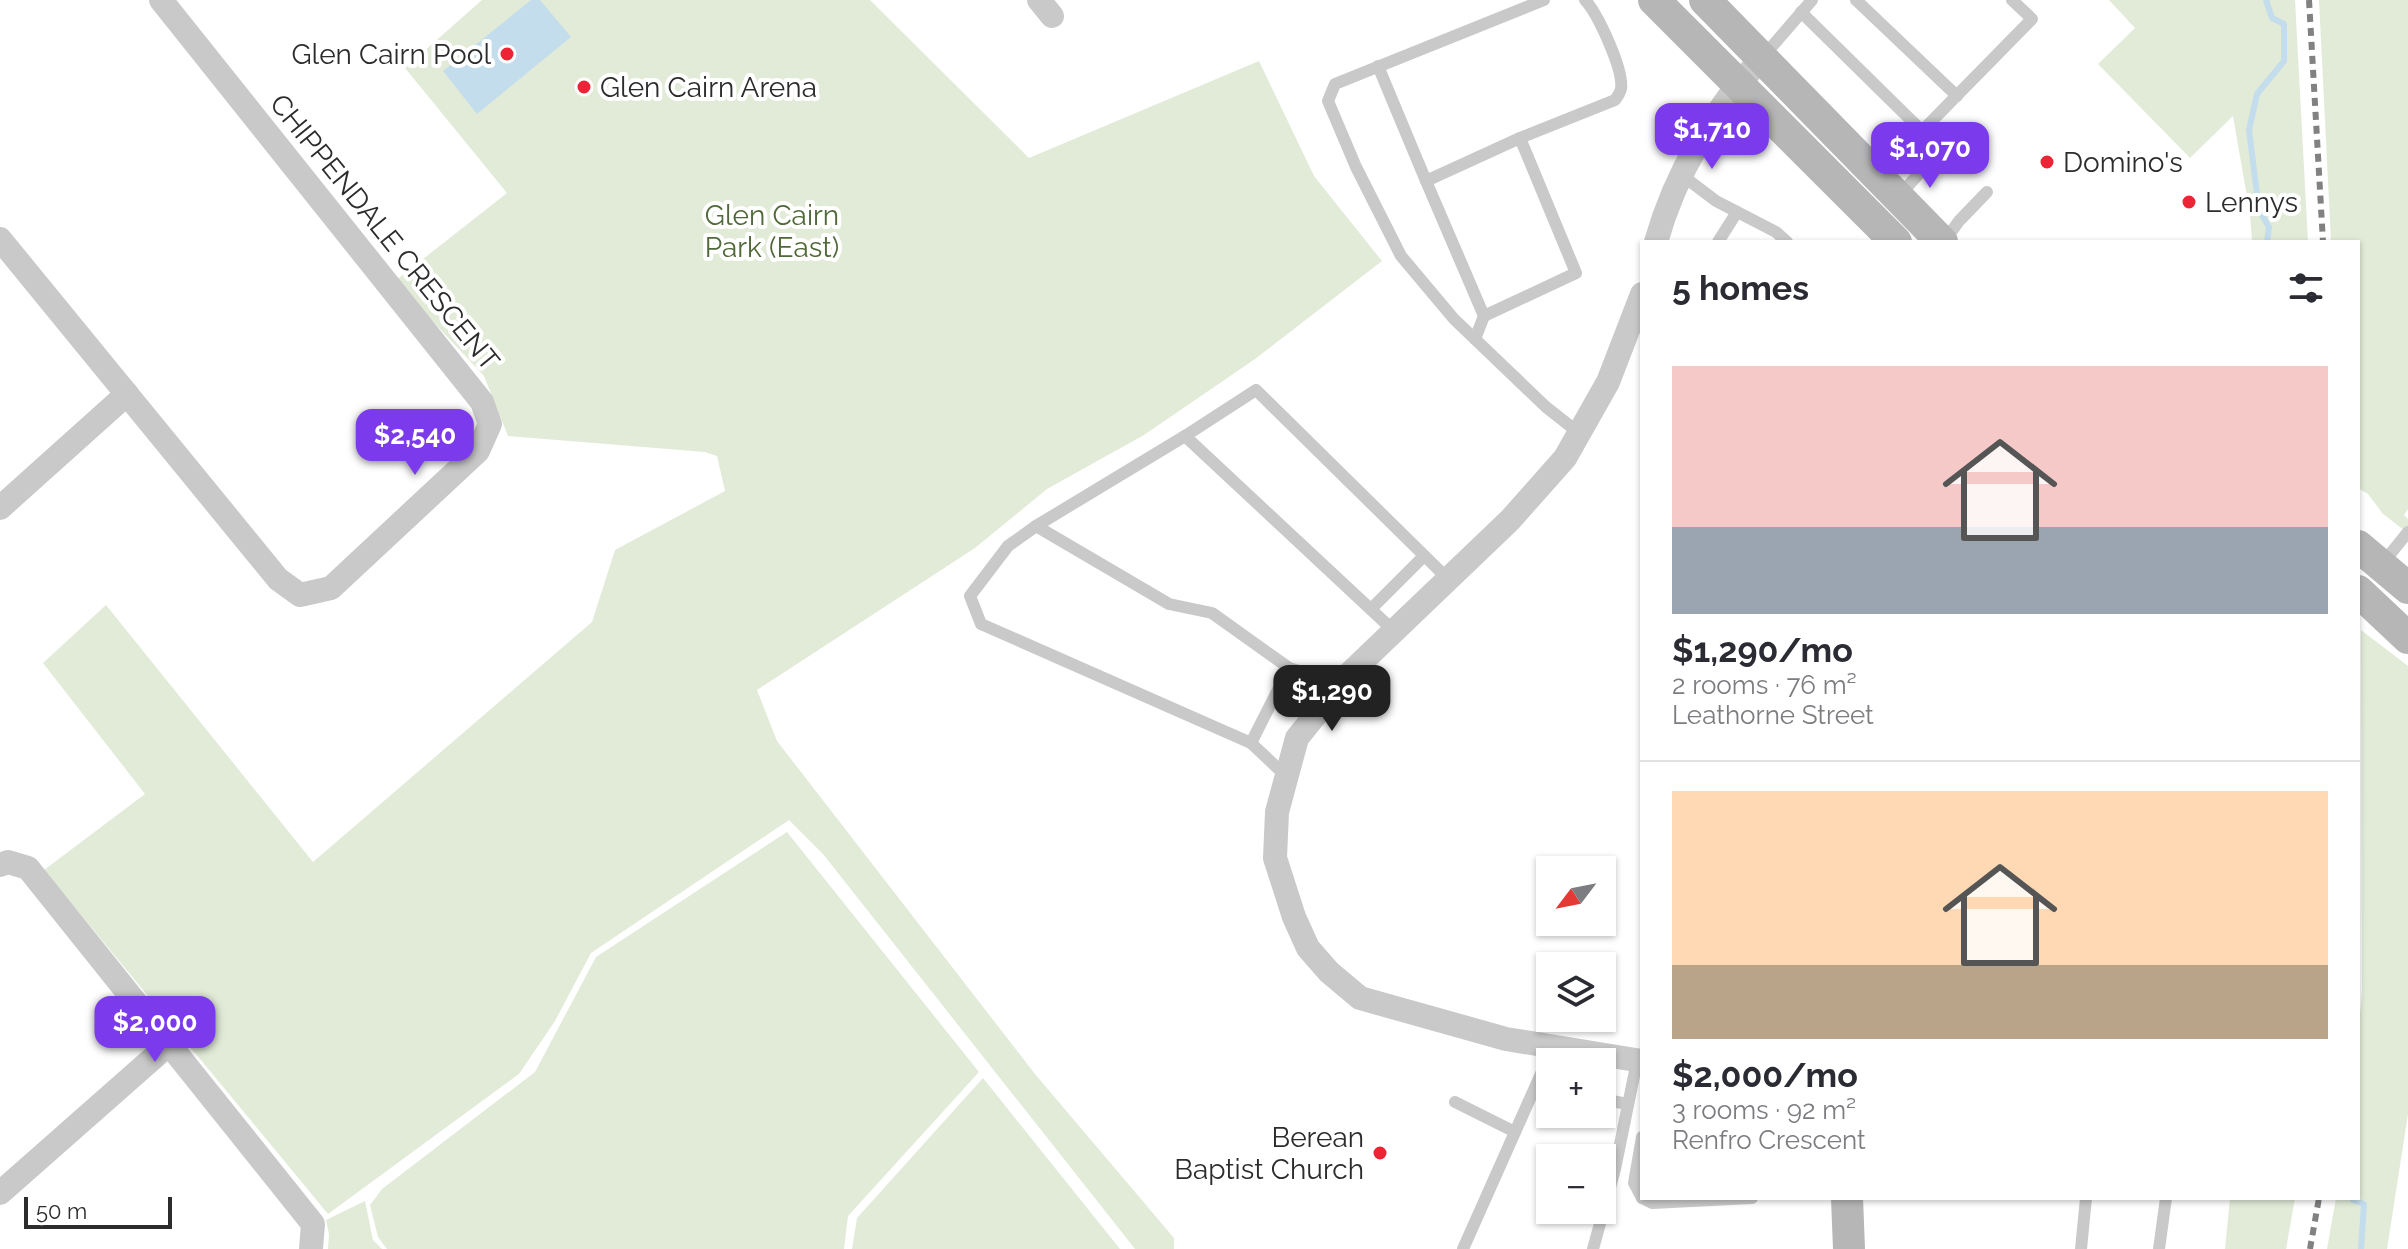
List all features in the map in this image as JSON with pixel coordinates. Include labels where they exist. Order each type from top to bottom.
[{"type":"main road","points":[[1654,0],[1894,240]]},
{"type":"main road","points":[[1705,0],[1941,240]]},
{"type":"main road","points":[[2370,556],[2408,588]]},
{"type":"main road","points":[[2360,593],[2408,638]]},
{"type":"main road","points":[[1847,1200],[1849,1249]]},
{"type":"street","name":"CHIPPENDALE CRESCENT","points":[[0,239],[278,579],[300,595],[331,588],[478,451],[490,424],[482,402],[161,0]]},
{"type":"street","points":[[1657,240],[1664,214],[1708,125],[1737,84],[1762,58]]},
{"type":"street","points":[[1639,1061],[1506,1039],[1360,998],[1329,972],[1308,948],[1294,917],[1275,858],[1277,812],[1297,738],[1341,684],[1519,510],[1565,458],[1608,382],[1640,299]]},
{"type":"street","points":[[0,508],[127,394]]},
{"type":"street","points":[[0,865],[8,862],[28,868],[313,1224],[311,1249]]},
{"type":"street","points":[[0,1193],[169,1044]]},
{"type":"lane","points":[[1544,0],[1335,84],[1328,101],[1356,167],[1401,256],[1454,319],[1546,407],[1579,433]]},
{"type":"lane","points":[[1426,181],[1520,138],[1615,100],[1621,91],[1621,78],[1595,10],[1585,0]]},
{"type":"lane","points":[[1762,58],[1812,0]]},
{"type":"lane","points":[[1856,0],[1957,96]]},
{"type":"lane","points":[[1801,12],[1922,131],[2032,19],[2012,0]]},
{"type":"lane","points":[[1378,66],[1484,316]]},
{"type":"lane","points":[[1475,339],[1484,316],[1576,273],[1520,138]]},
{"type":"lane","points":[[1898,198],[1923,169]]},
{"type":"lane","points":[[1683,176],[1716,201],[1776,232],[1785,240]]},
{"type":"lane","points":[[1945,240],[1987,192]]},
{"type":"lane","points":[[1719,240],[1737,212]]},
{"type":"lane","points":[[1286,776],[1251,743],[981,624],[970,596],[1008,546],[1256,390],[1448,579]]},
{"type":"lane","points":[[1185,436],[1394,631]]},
{"type":"lane","points":[[1036,526],[1169,604],[1212,613],[1289,668],[1341,684]]},
{"type":"lane","points":[[2370,556],[2408,532]]},
{"type":"lane","points":[[1371,609],[1424,556]]},
{"type":"lane","points":[[1289,668],[1319,710]]},
{"type":"lane","points":[[1251,743],[1289,668]]},
{"type":"lane","points":[[1593,1249],[1639,1061]]},
{"type":"lane","points":[[1463,1249],[1515,1132],[1536,1097]]},
{"type":"lane","points":[[1455,1102],[1515,1132]]},
{"type":"lane","points":[[1616,1102],[1627,1104]]},
{"type":"lane","points":[[1640,1148],[1634,1183],[1640,1194]]},
{"type":"lane","points":[[1646,1200],[1652,1203],[1712,1200]]},
{"type":"lane","points":[[2081,1249],[2086,1200]]},
{"type":"lane","points":[[2159,1249],[2166,1200]]},
{"type":"green space","name":"Glen Cairn Park (East)","points":[[482,0],[870,0],[1029,158],[1259,61],[1314,176],[1382,261],[1255,359],[1144,435],[1047,489],[975,548],[757,690],[777,741],[1035,1074],[1174,1238],[1174,1249],[1135,1249],[823,854],[789,820],[591,953],[555,1021],[519,1074],[328,1214],[44,870],[145,794],[43,663],[106,605],[313,862],[592,622],[615,550],[725,491],[717,456],[705,452],[508,436],[484,376],[395,281],[507,193],[405,68]]},
{"type":"green space","points":[[2109,0],[2295,0],[2308,240],[2252,240],[2233,116],[2190,158],[2098,64],[2135,28]]},
{"type":"green space","points":[[2319,0],[2408,0],[2408,509],[2404,515],[2408,519],[2408,533],[2383,514],[2368,494],[2360,489],[2360,240],[2331,240]]},
{"type":"green space","points":[[2361,630],[2408,666],[2408,1114],[2387,1249],[2327,1249],[2336,1200],[2360,1200]]},
{"type":"green space","points":[[787,832],[979,1072],[848,1216],[844,1249],[387,1249],[378,1237],[370,1205],[382,1189],[535,1072],[596,957]]},
{"type":"green space","points":[[983,1078],[1120,1249],[852,1249],[857,1218]]},
{"type":"green space","points":[[2230,1200],[2295,1200],[2286,1249],[2225,1249]]},
{"type":"green space","points":[[365,1201],[373,1240],[382,1249],[328,1249],[326,1220]]},
{"type":"water","name":"Glen Cairn Pool","points":[[531,0],[540,0],[571,37],[477,114],[443,71]]},
{"type":"waterway","points":[[2266,0],[2272,18],[2284,24],[2284,61],[2257,94],[2249,130],[2259,210],[2269,227],[2267,240]]},
{"type":"waterway","points":[[2353,1200],[2364,1204],[2361,1249]]},
{"type":"railway","points":[[2309,0],[2323,240]]},
{"type":"railway","points":[[2310,1249],[2319,1200]]},
{"type":"place","name":"Glen Cairn Pool","points":[[507,54]]},
{"type":"place","name":"Glen Cairn Arena","points":[[584,87]]},
{"type":"place","name":"Domino's","points":[[2047,162]]},
{"type":"place","name":"Lennys","points":[[2189,202]]},
{"type":"place","name":"Berean Baptist Church","points":[[1380,1153]]}]
